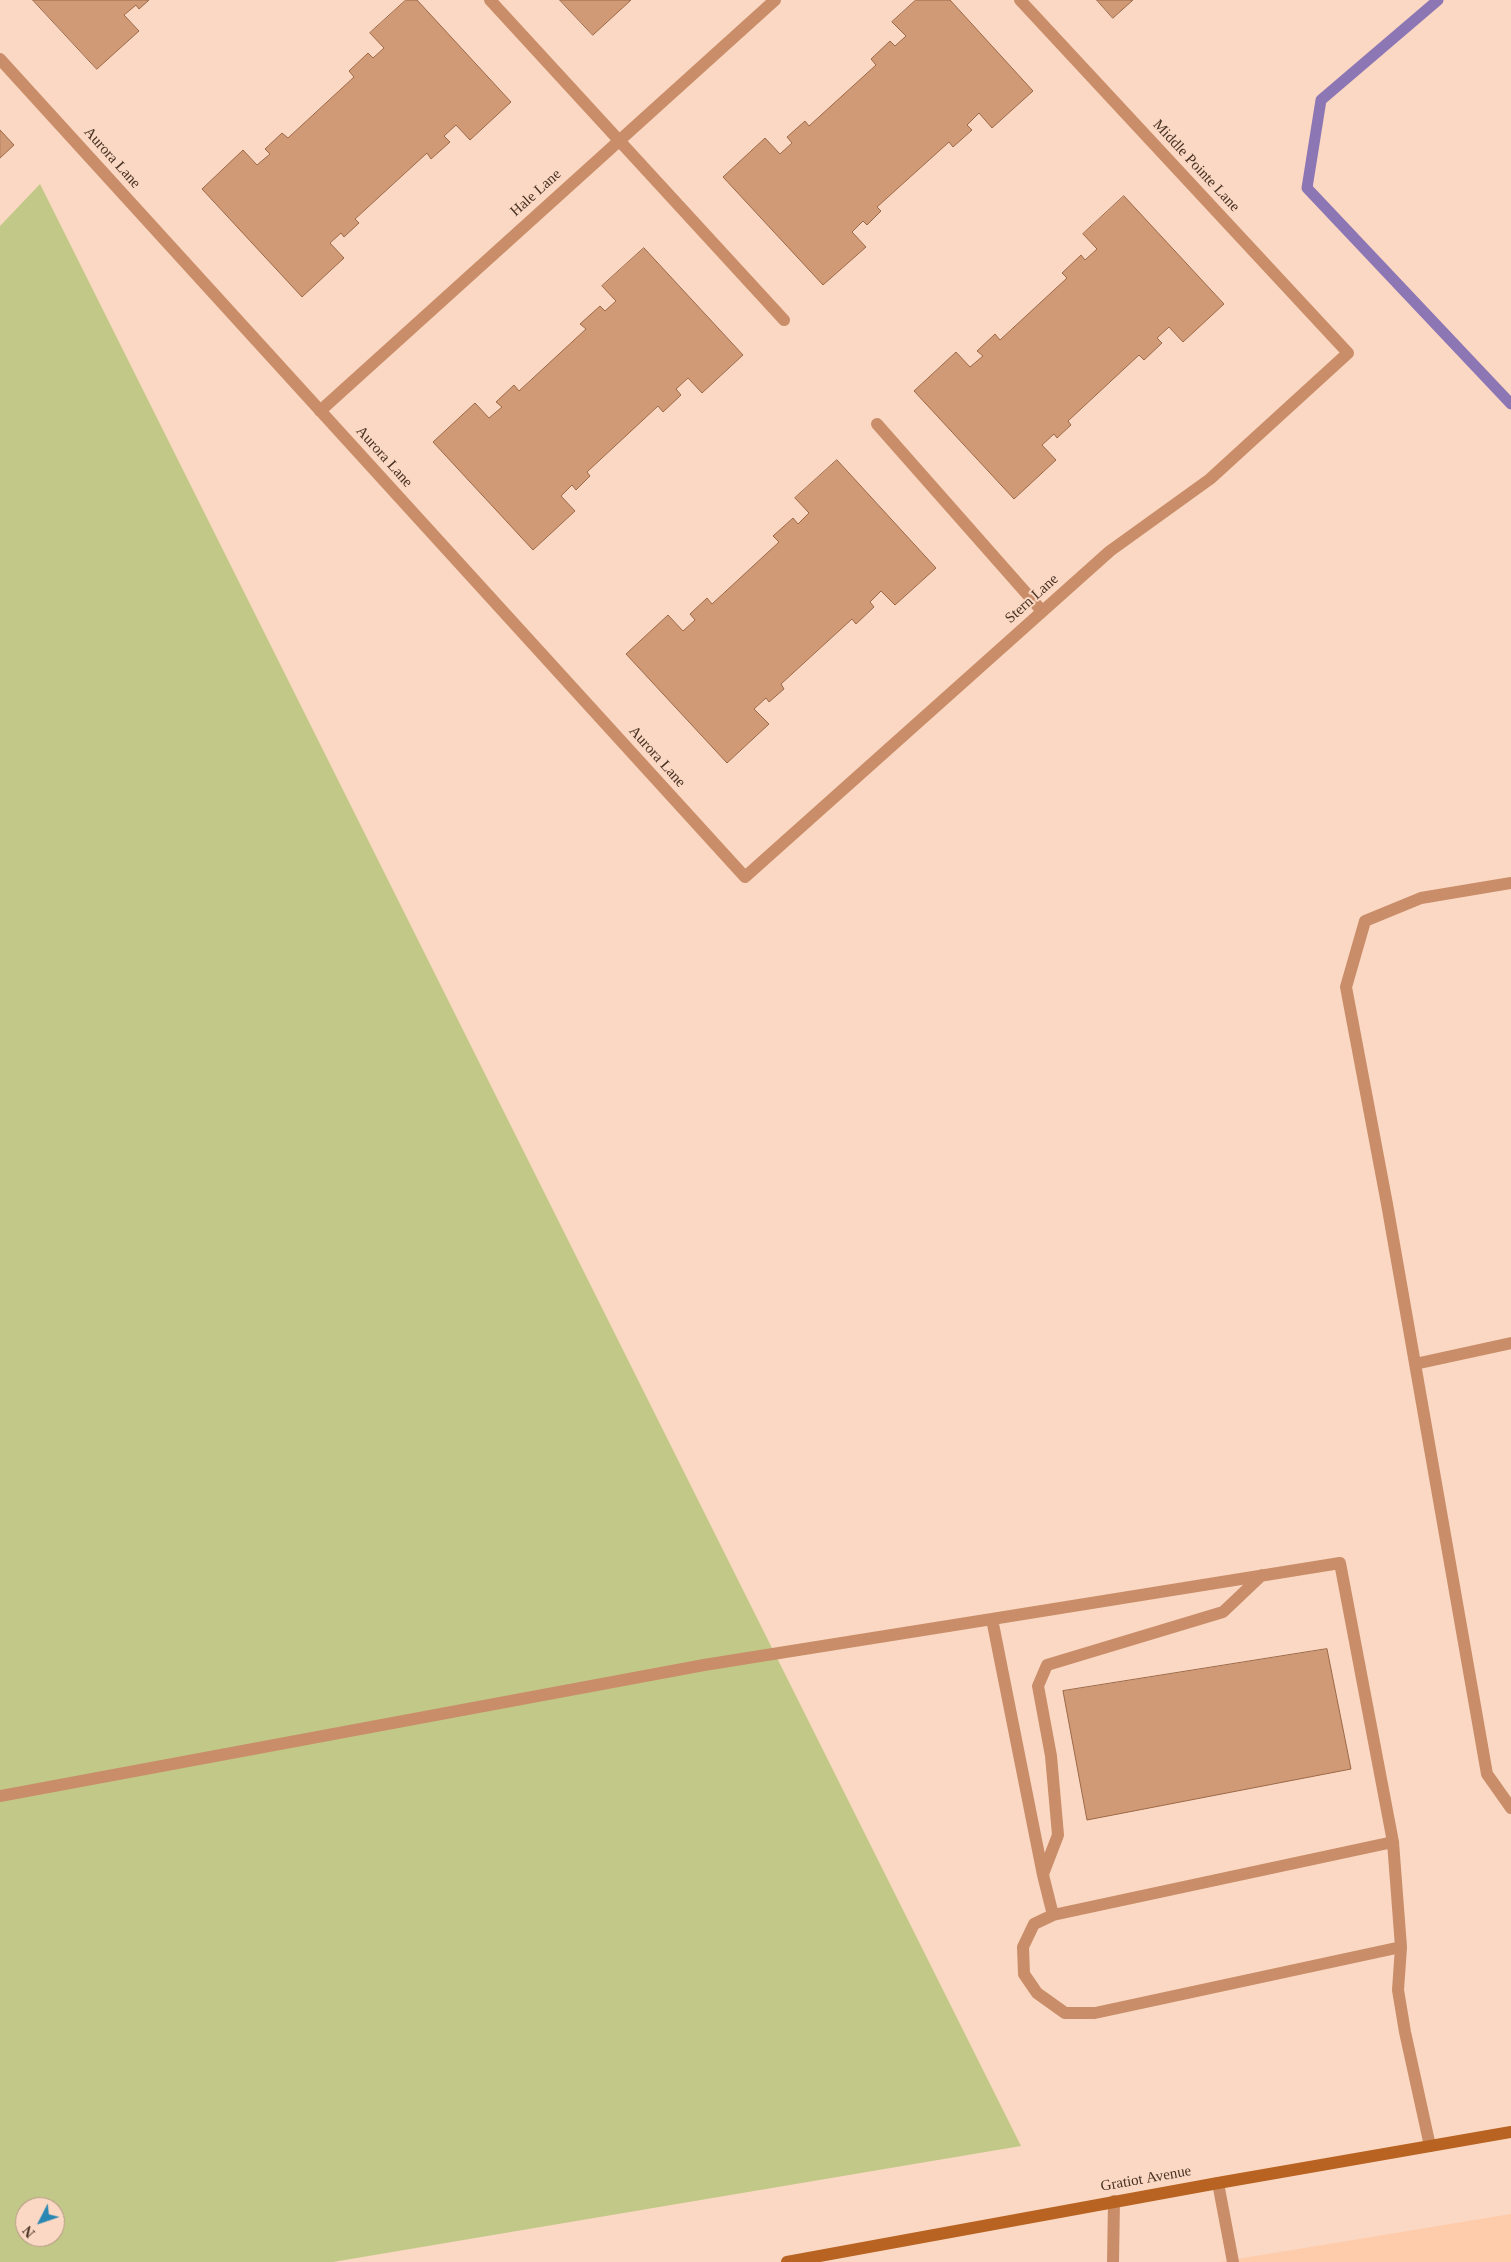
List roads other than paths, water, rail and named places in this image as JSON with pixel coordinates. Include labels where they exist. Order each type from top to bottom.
[{"type":"main road","name":"Gratiot Avenue","points":[[787,2262],[1114,2201],[1511,2132]]},
{"type":"street","points":[[490,0],[784,320]]},
{"type":"street","name":"Hale Lane","points":[[320,411],[775,0]]},
{"type":"street","name":"Middle Pointe Lane","points":[[1020,0],[1348,353]]},
{"type":"street","name":"Aurora Lane","points":[[0,59],[745,877]]},
{"type":"street","name":"Stern Lane","points":[[745,877],[1110,551],[1210,478],[1348,353]]},
{"type":"street","points":[[877,424],[1042,611]]},
{"type":"street","points":[[1511,883],[1421,898],[1365,921],[1346,987],[1487,1774],[1511,1808]]},
{"type":"street","points":[[1415,1364],[1511,1343]]},
{"type":"street","points":[[0,1796],[704,1665],[1340,1563],[1393,1842],[1401,1948],[1398,1990],[1405,2032],[1430,2146]]},
{"type":"street","points":[[1043,1875],[1058,1835],[1051,1756],[1038,1686],[1048,1666],[1075,1656],[1222,1612],[1262,1575]]},
{"type":"street","points":[[992,1619],[1043,1875],[1053,1915]]},
{"type":"street","points":[[1393,1842],[1053,1915],[1034,1924],[1022,1947],[1024,1974],[1037,1993],[1065,2013],[1095,2013],[1401,1948]]},
{"type":"street","points":[[1218,2183],[1233,2262]]},
{"type":"street","points":[[1112,2262],[1114,2201]]},
{"type":"waterway","points":[[1438,0],[1321,100],[1307,188],[1511,404]]}]
